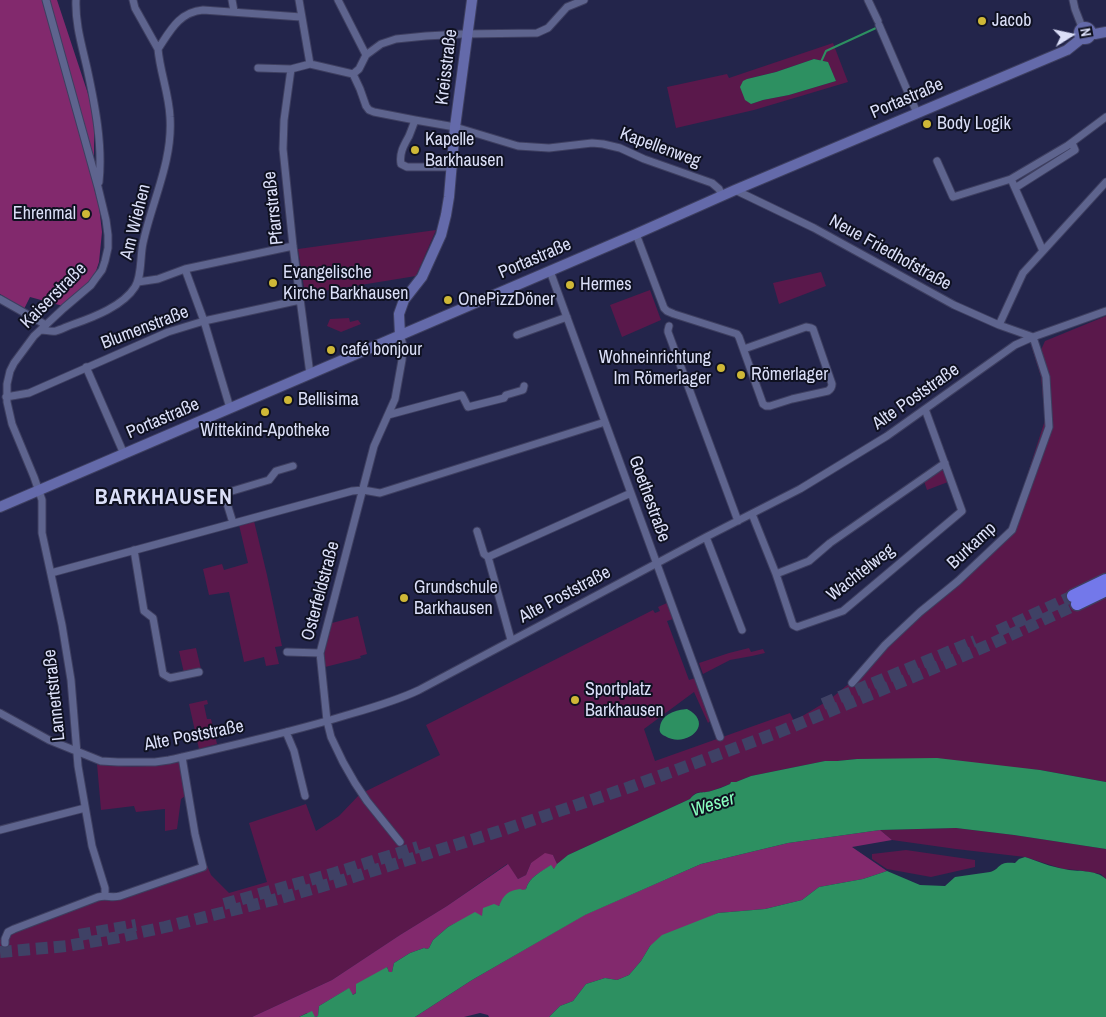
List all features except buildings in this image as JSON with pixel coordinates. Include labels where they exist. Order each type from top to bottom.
[{"type":"highway","points":[[1106,580],[1075,600],[1106,590]]},
{"type":"main road","name":"Kreisstraße","points":[[400,335],[399,314],[404,300],[422,277],[441,235],[446,215],[455,127],[472,0]]},
{"type":"main road","points":[[1092,34],[1090,28],[1086,26],[1082,27],[1079,33],[1082,38],[1087,39],[1092,34],[1106,32]]},
{"type":"main road","name":"Portastraße","points":[[0,507],[735,190],[1067,50],[1082,38]]},
{"type":"street","name":"Kaiserstraße","points":[[39,491],[9,417],[4,393],[14,363],[26,346],[91,285],[102,270],[108,248],[106,220],[98,187],[46,0]]},
{"type":"street","points":[[76,0],[78,27],[96,112],[100,169],[98,187]]},
{"type":"street","points":[[133,0],[135,8],[158,49],[178,20],[196,10],[234,11],[301,17]]},
{"type":"street","points":[[232,0],[234,11]]},
{"type":"street","points":[[299,0],[310,64]]},
{"type":"street","points":[[338,0],[366,55]]},
{"type":"street","points":[[258,68],[291,69],[310,64],[353,74],[359,69],[366,55],[382,44],[396,39],[468,34],[537,33],[548,28],[567,7],[584,0]]},
{"type":"street","points":[[868,0],[917,113]]},
{"type":"street","points":[[1073,0],[1082,27]]},
{"type":"street","name":"Am Wiehen","points":[[43,328],[56,331],[92,317],[116,305],[134,289],[138,282],[142,245],[170,146],[170,116],[158,49]]},
{"type":"street","name":"Pfarrstraße","points":[[291,69],[284,120],[283,149],[293,246],[310,374]]},
{"type":"street","name":"Kapellenweg","points":[[353,74],[366,106],[374,112],[455,127],[518,146],[549,148],[592,143],[620,148],[644,159],[712,183],[719,189],[722,196]]},
{"type":"street","points":[[937,161],[952,197],[1011,179],[1072,143],[1106,117]]},
{"type":"street","points":[[414,120],[409,136],[404,144],[400,164],[407,167],[451,167]]},
{"type":"street","points":[[1015,188],[1076,150],[1072,143]]},
{"type":"street","points":[[1011,179],[1043,251]]},
{"type":"street","points":[[999,325],[1024,273],[1106,182]]},
{"type":"street","name":"Neue Friedhofstraße","points":[[735,190],[814,228],[954,305],[999,325],[1033,337]]},
{"type":"street","points":[[636,234],[664,308],[674,314],[737,334],[766,406],[828,391],[832,387],[811,328],[806,327],[744,349]]},
{"type":"street","points":[[138,282],[186,269],[293,246]]},
{"type":"street","points":[[186,269],[230,408]]},
{"type":"street","name":"Goethestraße","points":[[550,271],[720,737]]},
{"type":"street","points":[[0,299],[43,328]]},
{"type":"street","name":"Blumenstraße","points":[[4,393],[29,393],[168,332],[204,321],[300,300]]},
{"type":"street","name":"Alte Poststraße","points":[[0,713],[49,740],[101,761],[155,762],[286,732],[406,696],[800,489],[886,436],[1014,345],[1106,310]]},
{"type":"street","points":[[517,335],[567,317]]},
{"type":"street","points":[[669,326],[668,332],[738,521]]},
{"type":"street","name":"Osterfeldstraße","points":[[400,335],[403,345],[402,360],[395,399],[374,446],[320,653],[327,721],[331,737],[355,783],[400,842]]},
{"type":"street","name":"Burkamp","points":[[852,683],[885,645],[920,612],[958,581],[1012,530],[1049,427],[1046,377],[1033,337]]},
{"type":"street","points":[[86,367],[124,454]]},
{"type":"street","points":[[388,415],[462,395],[468,407],[504,398],[506,395],[523,390],[524,386]]},
{"type":"street","points":[[776,574],[809,561],[830,543],[945,463],[925,408]]},
{"type":"street","points":[[51,573],[352,491],[363,490],[380,493],[605,422]]},
{"type":"street","name":"Wachtelweg","points":[[752,514],[776,574],[793,625],[796,627],[843,611],[962,511],[945,463]]},
{"type":"street","points":[[233,523],[225,498],[229,492],[269,480],[276,471],[293,466]]},
{"type":"street","name":"Lannertstraße","points":[[39,491],[42,506],[42,533],[62,625],[71,680],[76,751],[85,808],[92,846],[105,888],[105,896]]},
{"type":"street","points":[[488,557],[631,493]]},
{"type":"street","points":[[477,531],[484,554],[488,557],[511,640]]},
{"type":"street","points":[[706,537],[742,630]]},
{"type":"street","points":[[134,550],[144,611],[153,618],[163,674],[170,678],[200,672]]},
{"type":"street","points":[[287,652],[320,653]]},
{"type":"street","points":[[286,732],[294,752],[305,796]]},
{"type":"street","points":[[5,943],[8,932],[14,929],[98,897],[114,898],[203,867],[195,834],[182,757]]},
{"type":"street","points":[[0,830],[85,808]]},
{"type":"shaded area","points":[[0,0],[57,0],[94,112],[94,188],[99,206],[102,232],[99,262],[94,277],[63,306],[30,297],[24,309],[0,294]]},
{"type":"shaded area","points":[[833,43],[848,82],[754,110],[676,128],[667,87],[727,74],[729,78]],"holes":[[[814,59],[827,62],[836,81],[751,104],[747,79],[776,72]]]},
{"type":"shaded area","points":[[436,230],[416,276],[305,294],[298,249]]},
{"type":"shaded area","points":[[821,272],[826,286],[779,304],[773,283]]},
{"type":"shaded area","points":[[650,290],[661,320],[622,337],[610,305]]},
{"type":"shaded area","points":[[1106,316],[1106,782],[1040,770],[857,759],[825,761],[751,776],[708,792],[697,793],[690,799],[568,855],[557,864],[553,855],[531,863],[526,875],[518,879],[507,864],[447,906],[332,980],[252,1017],[0,1017],[0,940],[20,926],[104,895],[117,898],[206,863],[211,875],[229,893],[267,882],[249,823],[306,804],[316,831],[339,816],[360,794],[440,755],[426,725],[653,610],[655,613],[660,611],[658,607],[667,603],[673,619],[667,621],[689,680],[695,678],[710,721],[708,723],[694,692],[644,729],[655,761],[790,713],[794,721],[829,700],[851,682],[884,644],[1009,532],[1045,420],[1041,377],[1031,345],[1041,350],[1045,341]]},
{"type":"shaded area","points":[[349,318],[350,322],[358,320],[361,324],[341,332],[327,326],[330,319]]},
{"type":"shaded area","points":[[941,470],[944,471],[948,482],[927,490],[924,481]]},
{"type":"shaded area","points":[[254,521],[282,646],[275,647],[279,664],[266,666],[264,657],[244,662],[229,592],[209,595],[203,569],[222,564],[224,570],[248,563],[239,525]]},
{"type":"shaded area","points":[[358,616],[367,654],[360,656],[361,658],[325,667],[324,654],[332,623]]},
{"type":"shaded area","points":[[196,648],[201,669],[184,673],[179,651]]},
{"type":"shaded area","points":[[749,648],[751,652],[763,649],[765,653],[730,660],[703,674],[699,663]]},
{"type":"shaded area","points":[[207,700],[208,704],[204,705],[207,719],[211,719],[217,744],[199,749],[189,704]]},
{"type":"shaded area","points":[[179,762],[185,796],[181,799],[177,829],[165,831],[165,809],[136,812],[134,806],[101,810],[97,764],[138,766]]},
{"type":"shaded area","points":[[956,828],[1106,849],[1106,879],[1101,874],[1063,869],[1025,857],[892,840],[880,830]]},
{"type":"shaded area","points":[[880,830],[892,840],[852,847],[887,871],[863,879],[819,887],[802,900],[765,909],[718,913],[650,946],[641,961],[629,975],[617,980],[605,978],[586,984],[573,1001],[560,1006],[549,1017],[489,1017],[480,1013],[464,1017],[415,1017],[472,980],[584,915],[701,864],[788,843]]},
{"type":"shaded area","points":[[906,850],[975,860],[975,867],[931,877],[887,869],[872,859],[872,854]]},
{"type":"shaded area","points":[[545,853],[553,855],[557,864],[555,870],[551,866],[539,873],[530,881],[526,889],[482,916],[448,927],[433,940],[429,948],[410,953],[394,963],[392,972],[389,972],[387,967],[353,995],[348,989],[319,1006],[318,1016],[315,1017],[307,1013],[299,1017],[252,1017],[332,980],[508,864],[518,879],[526,875],[531,863]]},
{"type":"water","points":[[814,59],[828,62],[836,81],[751,104],[745,100],[740,87],[743,81]]},
{"type":"water","points":[[687,709],[699,721],[695,733],[689,737],[673,739],[661,733],[661,722],[667,715],[675,711]]},
{"type":"water","name":"Weser","points":[[937,758],[1040,770],[1106,782],[1106,849],[956,828],[880,830],[788,843],[701,864],[585,915],[472,980],[415,1017],[315,1017],[318,1016],[319,1006],[349,988],[353,995],[356,993],[356,984],[387,967],[389,972],[392,972],[394,963],[410,953],[429,948],[433,940],[448,927],[475,912],[482,916],[483,908],[494,904],[499,906],[509,892],[526,889],[536,875],[551,865],[554,869],[568,855],[690,799],[697,793],[711,791],[751,776],[825,761]]},
{"type":"water","points":[[1025,857],[1059,868],[1086,871],[1106,879],[1106,1017],[549,1017],[560,1006],[573,1001],[586,984],[605,978],[617,980],[629,975],[641,961],[650,946],[662,935],[718,913],[765,909],[802,900],[819,887],[863,879],[887,871],[920,885],[945,886],[955,877],[990,872],[1002,864],[1015,863]]},
{"type":"water","points":[[312,1011],[315,1017],[299,1017]]},
{"type":"waterway","points":[[821,62],[826,51],[876,28]]},
{"type":"tunnel","points":[[998,631],[1073,596]]},
{"type":"tunnel","points":[[0,952],[67,946],[165,927],[340,881],[500,831],[630,787],[779,732],[991,644],[1077,604]]},
{"type":"tunnel","points":[[823,704],[975,641]]},
{"type":"tunnel","points":[[224,904],[335,873],[418,847]]},
{"type":"tunnel","points":[[79,935],[136,925]]},
{"type":"place","name":"Jacob","points":[[982,21]]},
{"type":"place","name":"Body Logik","points":[[927,124]]},
{"type":"place","name":"Kapelle Barkhausen","points":[[415,150]]},
{"type":"place","name":"Ehrenmal","points":[[86,214]]},
{"type":"place","name":"Evangelische Kirche Barkhausen","points":[[273,283]]},
{"type":"place","name":"Hermes","points":[[570,285]]},
{"type":"place","name":"OnePizzDöner","points":[[448,300]]},
{"type":"place","name":"café bonjour","points":[[331,350]]},
{"type":"place","name":"Wohneinrichtung Im Römerlager","points":[[721,368]]},
{"type":"place","name":"Römerlager","points":[[741,375]]},
{"type":"place","name":"Bellisima","points":[[288,400]]},
{"type":"place","name":"Wittekind-Apotheke","points":[[265,412]]},
{"type":"place","name":"Grundschule Barkhausen","points":[[404,598]]},
{"type":"place","name":"Sportplatz Barkhausen","points":[[575,700]]},
{"type":"district","name":"BARKHAUSEN","points":[[164,498]]}]
